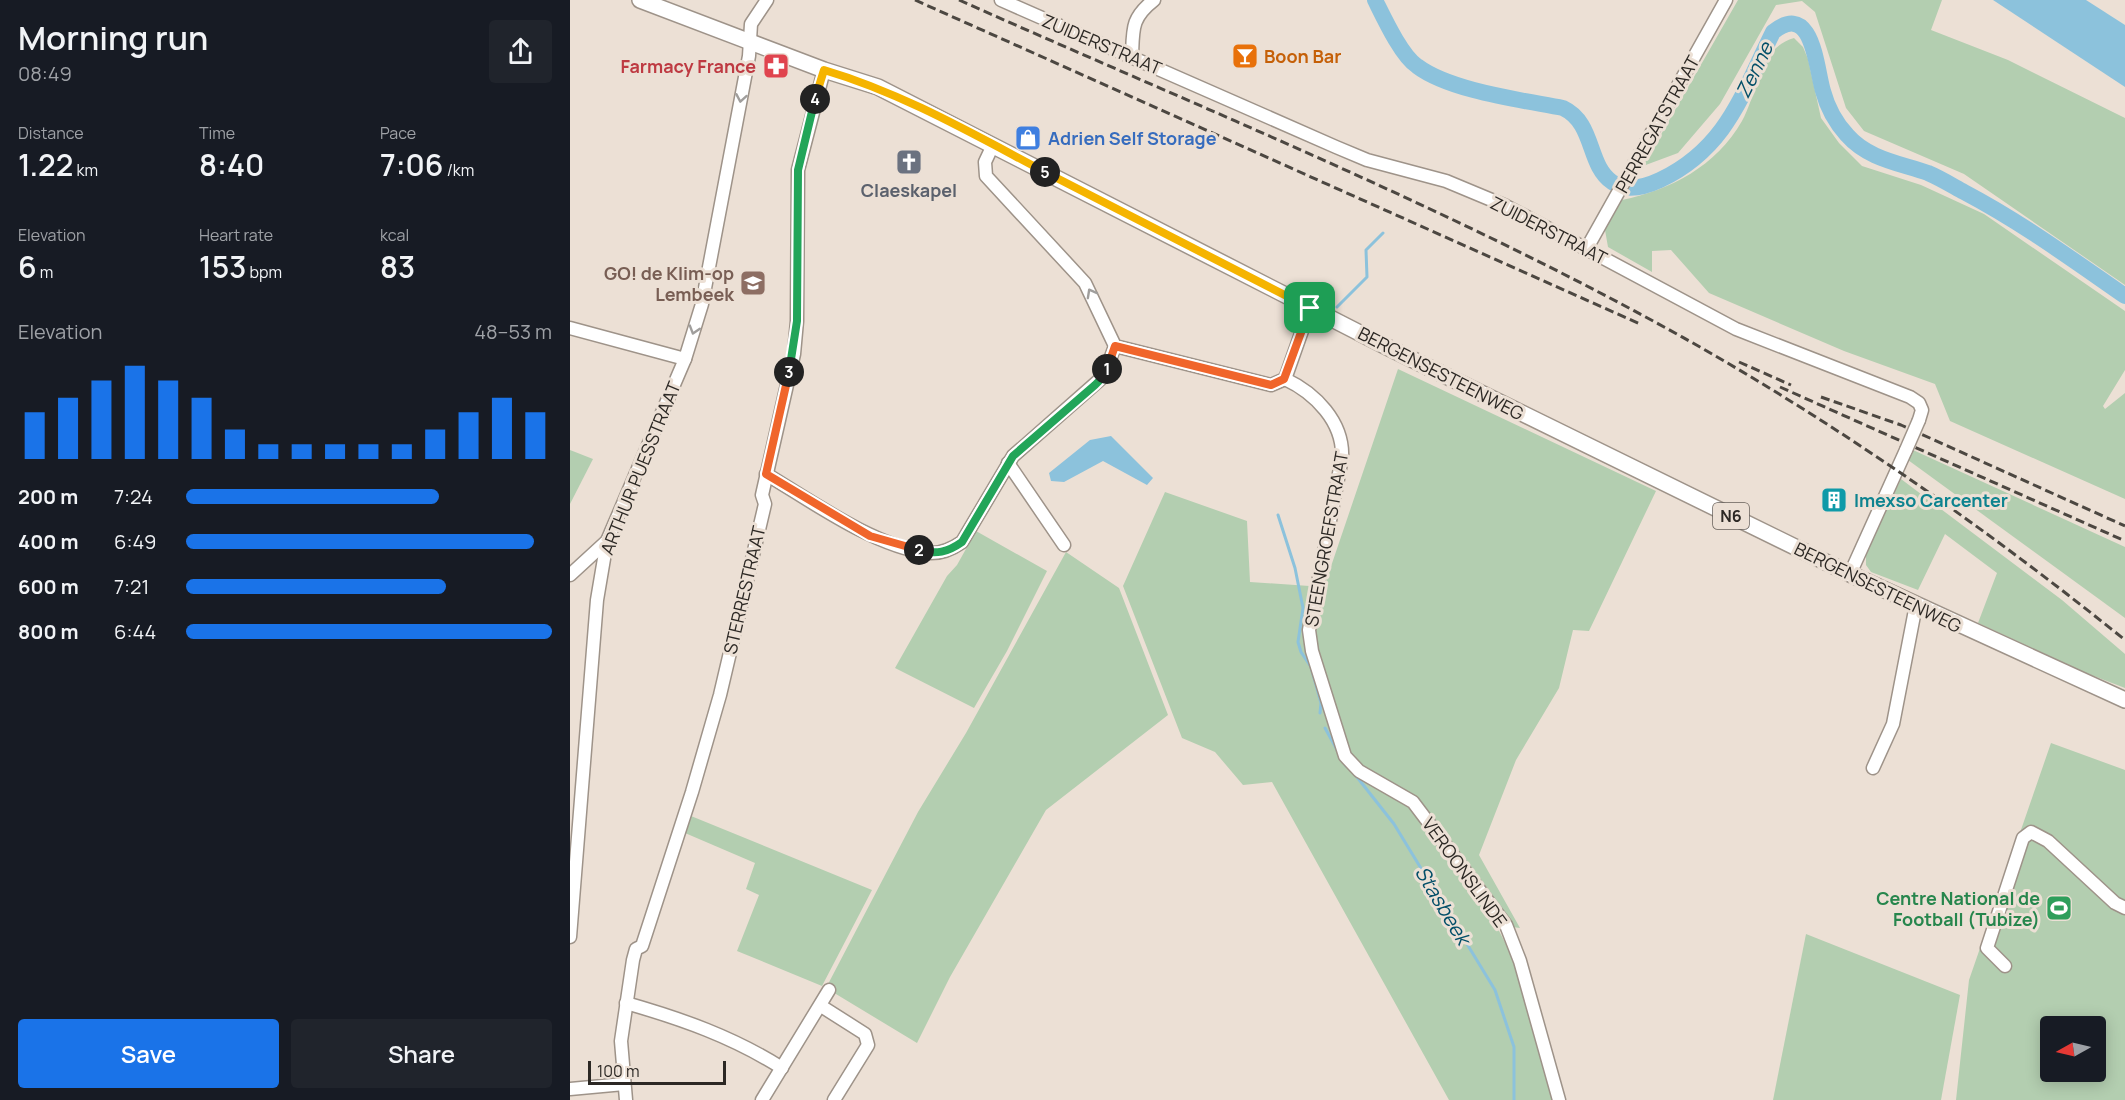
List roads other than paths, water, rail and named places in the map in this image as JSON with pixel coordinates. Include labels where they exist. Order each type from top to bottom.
[{"type":"main road","name":"BERGENSESTEENWEG","points":[[640,0],[751,40],[824,70],[878,87],[1310,308],[1850,574],[2125,700]]},
{"type":"street","name":"ARTHUR PUESSTRAAT","points":[[570,937],[597,600],[607,541],[685,359],[702,304],[751,40],[751,24],[767,0]]},
{"type":"street","name":"ZUIDERSTRAAT","points":[[1001,0],[1366,160],[1456,185],[1506,206],[1736,329],[1919,402],[1922,410],[1919,420],[1850,574]]},
{"type":"street","points":[[1132,57],[1133,26],[1139,12],[1154,0]]},
{"type":"street","name":"PERREGATSTRAAT","points":[[1587,248],[1726,0]]},
{"type":"street","name":"STERRESTRAAT","points":[[626,1100],[621,1041],[636,949],[642,946],[720,695],[765,504],[762,495],[766,474],[794,354],[797,321],[798,170],[824,70]]},
{"type":"street","points":[[766,474],[870,536],[928,553],[949,551],[962,542],[1008,463],[1104,376],[1115,346],[1085,283],[986,176],[985,162],[993,145]]},
{"type":"street","points":[[1115,346],[1271,385],[1284,379],[1310,308]]},
{"type":"street","name":"ARTHUR PUESSTRAAT","points":[[570,328],[685,359]]},
{"type":"street","name":"STEENGROEFSTRAAT","points":[[1284,379],[1304,387],[1316,400],[1332,419],[1342,443],[1342,458],[1309,630],[1331,716]]},
{"type":"street","points":[[1008,463],[1064,545]]},
{"type":"street","points":[[570,575],[607,541]]},
{"type":"street","points":[[1873,768],[1893,724],[1916,605]]},
{"type":"street","name":"VEROONSLINDE","points":[[1331,716],[1345,756],[1359,771],[1413,802],[1506,925],[1520,961],[1559,1100]]},
{"type":"street","points":[[2005,966],[1987,948],[2023,838],[2031,832],[2048,841],[2115,903],[2125,908]]},
{"type":"street","points":[[762,1100],[829,990]]},
{"type":"street","points":[[626,1003],[684,1019],[725,1035],[782,1068]]},
{"type":"street","points":[[821,1006],[865,1034],[868,1045],[834,1100]]},
{"type":"street","points":[[570,1089],[624,1084]]},
{"type":"water","points":[[1993,0],[2086,0],[2125,25],[2125,87]]},
{"type":"water","points":[[1111,436],[1153,478],[1147,485],[1103,461],[1064,482],[1051,481],[1049,473],[1090,440]]},
{"type":"waterway","name":"Zenne","points":[[1375,0],[1399,45],[1417,66],[1431,75],[1467,88],[1563,108],[1581,124],[1604,175],[1617,185],[1629,188],[1648,185],[1660,180],[1683,167],[1702,152],[1730,117],[1773,32],[1786,24],[1797,24],[1805,31],[1815,54],[1829,108],[1839,125],[1855,143],[1874,155],[1933,175],[1985,204],[2125,296]]},
{"type":"waterway","name":"Stasbeek","points":[[1337,307],[1367,277],[1366,250],[1383,233]]},
{"type":"waterway","name":"Stasbeek","points":[[1278,515],[1295,568],[1303,608],[1298,642],[1301,652],[1311,667],[1321,703],[1320,713]]},
{"type":"waterway","name":"Stasbeek","points":[[1325,728],[1346,766]]},
{"type":"waterway","name":"Stasbeek","points":[[1353,772],[1394,824],[1495,990],[1514,1047],[1514,1100]]},
{"type":"railway","points":[[915,0],[1640,324]]},
{"type":"railway","points":[[959,0],[1427,208],[1610,298],[1700,347],[1811,414],[1919,485],[2125,640]]},
{"type":"railway","points":[[1739,362],[1791,385]]},
{"type":"railway","points":[[1780,387],[2125,541]]},
{"type":"railway","points":[[1821,397],[1901,425],[2125,526]]},
{"type":"place","name":"Boon Bar","points":[[1245,56]]},
{"type":"place","name":"Farmacy France","points":[[776,66]]},
{"type":"place","name":"Adrien Self Storage","points":[[1028,138]]},
{"type":"place","name":"Claeskapel","points":[[909,162]]},
{"type":"place","name":"GO! de Klim-op Lembeek","points":[[753,283]]},
{"type":"place","name":"Imexso Carcenter","points":[[1834,500]]},
{"type":"place","name":"Centre National de Football (Tubize)","points":[[2059,908]]}]
